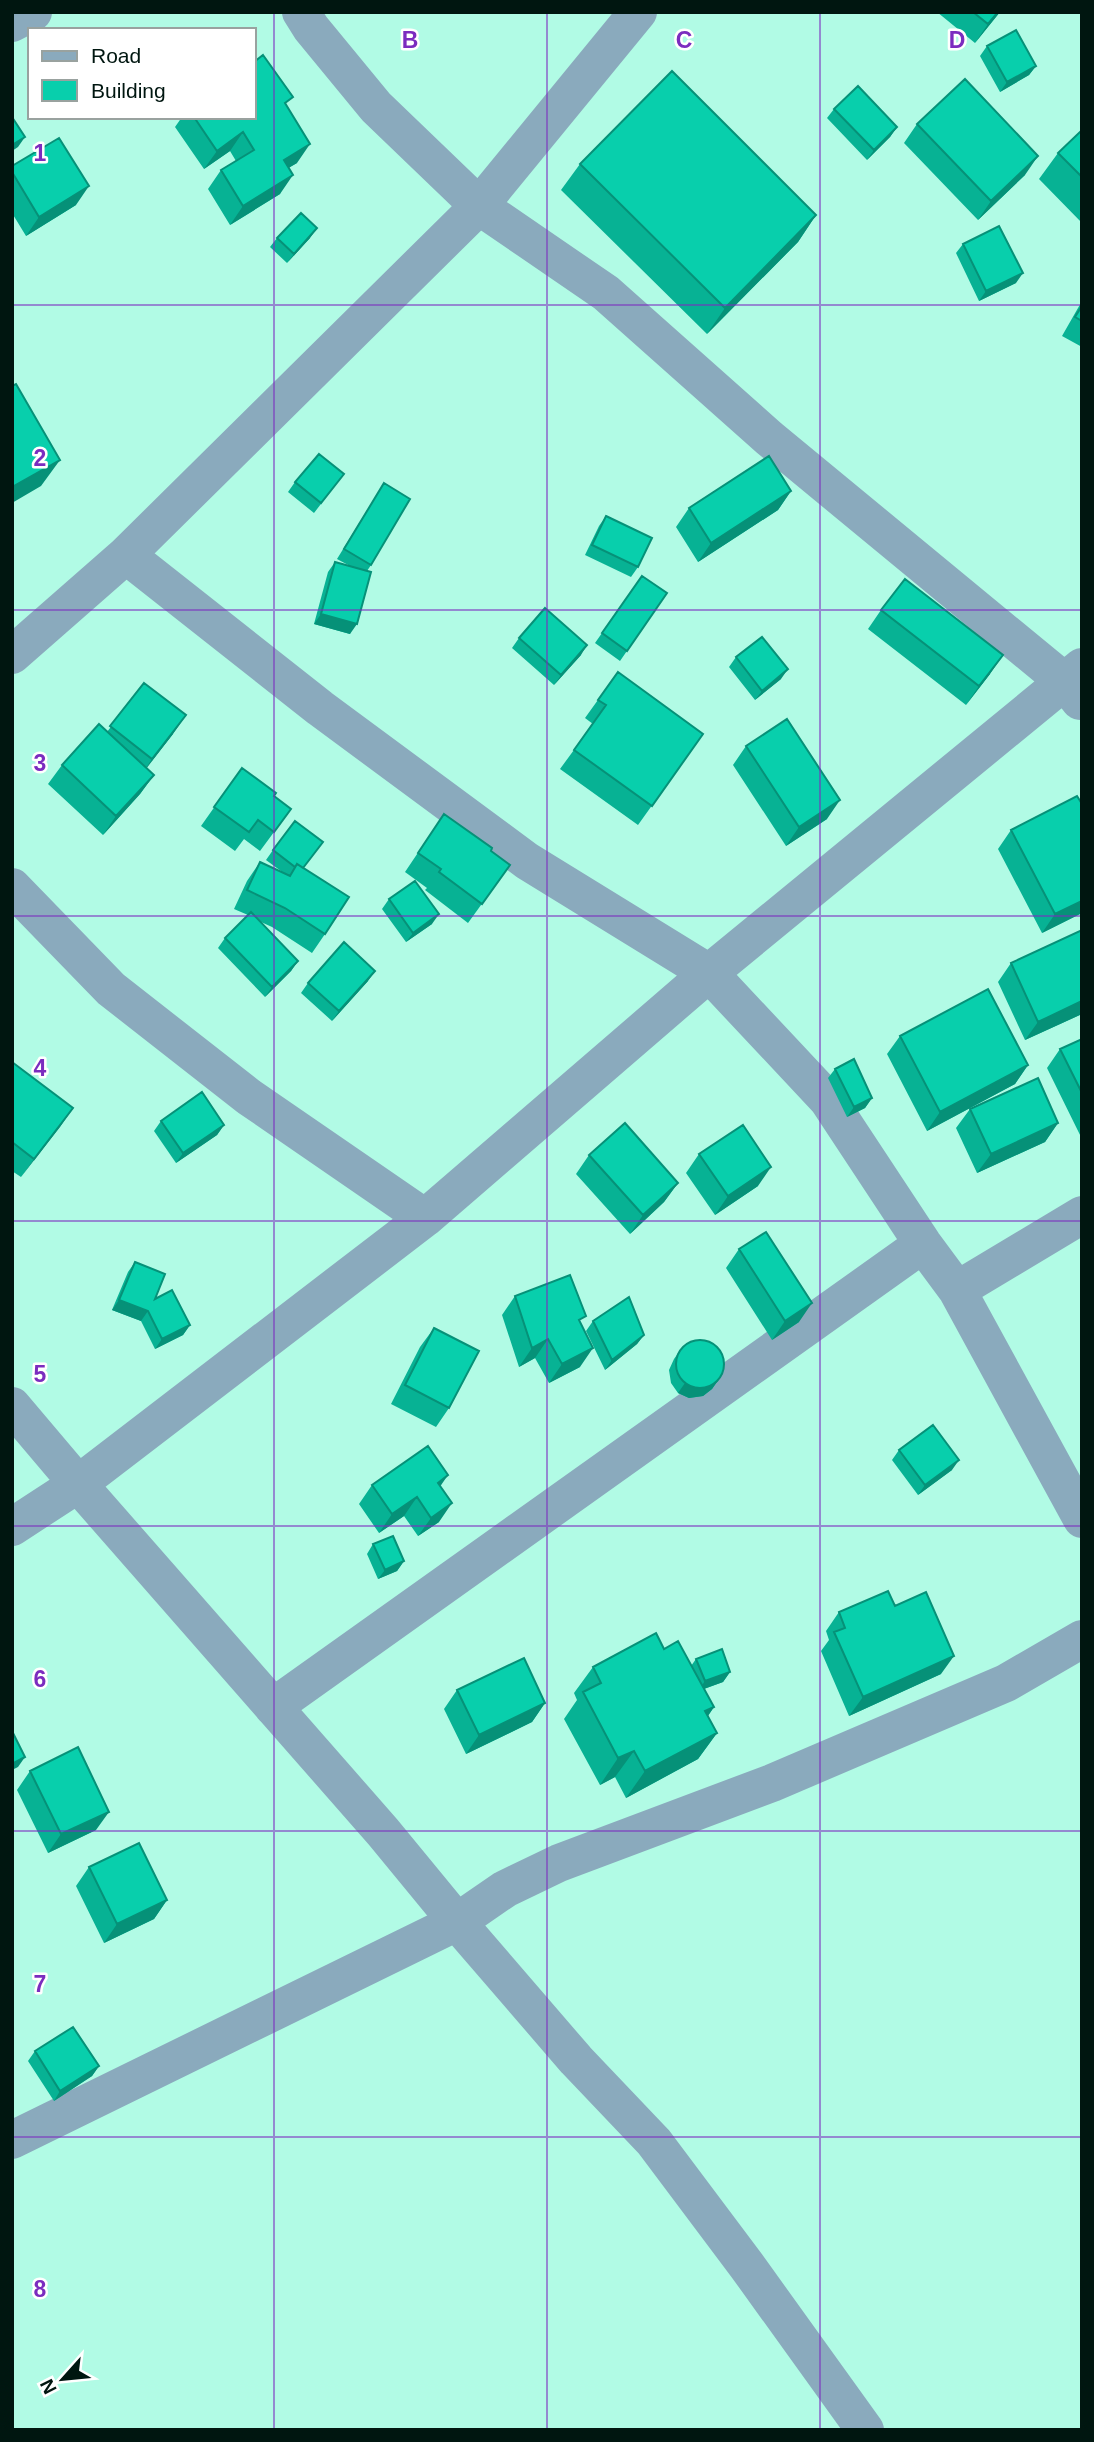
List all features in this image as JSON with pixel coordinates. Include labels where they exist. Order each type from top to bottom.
[{"type":"street","points":[[12,23],[33,12]]},
{"type":"street","points":[[12,1527],[78,1484],[425,1218],[709,973],[1076,684],[769,438],[606,293],[480,206],[376,107],[301,12]]},
{"type":"street","points":[[12,655],[126,555],[480,206],[638,12]]},
{"type":"street","points":[[126,555],[320,708],[527,860],[709,973],[828,1100],[923,1244],[957,1290],[1082,1519]]},
{"type":"street","points":[[12,887],[111,989],[249,1097],[425,1218]]},
{"type":"street","points":[[957,1290],[1082,1215]]},
{"type":"street","points":[[274,1707],[923,1244]]},
{"type":"street","points":[[12,1406],[383,1832],[576,2060],[654,2142],[864,2430]]},
{"type":"street","points":[[12,2140],[457,1922],[505,1889],[559,1863],[772,1783],[1006,1683],[1082,1639]]},
{"type":"building","points":[[973,12],[998,12],[988,24]]},
{"type":"building","points":[[1016,30],[1036,66],[1007,82],[987,46]]},
{"type":"building","points":[[263,55],[293,97],[285,103],[310,144],[284,160],[293,175],[243,206],[221,170],[254,150],[243,132],[217,151],[195,119],[256,119],[256,60]]},
{"type":"building","points":[[672,71],[816,215],[725,308],[580,164]]},
{"type":"building","points":[[965,79],[1038,156],[991,201],[917,124]]},
{"type":"building","points":[[858,86],[897,127],[874,150],[834,109]]},
{"type":"building","points":[[12,117],[25,137],[12,145]]},
{"type":"building","points":[[1082,130],[1082,177],[1058,153]]},
{"type":"building","points":[[59,138],[89,186],[39,217],[12,172],[12,166]]},
{"type":"building","points":[[301,213],[317,228],[294,254],[277,238]]},
{"type":"building","points":[[999,226],[1023,273],[986,291],[963,244]]},
{"type":"building","points":[[1082,306],[1082,321],[1075,317]]},
{"type":"building","points":[[16,384],[60,460],[12,487],[12,386]]},
{"type":"building","points":[[319,454],[344,474],[321,503],[295,482]]},
{"type":"building","points":[[769,456],[791,491],[711,543],[689,508]]},
{"type":"building","points":[[384,483],[410,499],[371,565],[344,549]]},
{"type":"building","points":[[606,516],[652,538],[638,567],[592,545]]},
{"type":"building","points":[[335,562],[371,572],[357,624],[321,614]]},
{"type":"building","points":[[642,576],[667,593],[627,651],[602,633]]},
{"type":"building","points":[[905,579],[1003,655],[979,686],[881,610]]},
{"type":"building","points":[[545,608],[587,645],[561,675],[519,638]]},
{"type":"building","points":[[762,637],[788,669],[762,691],[736,657]]},
{"type":"building","points":[[618,672],[703,734],[652,806],[574,750],[606,705],[598,700]]},
{"type":"building","points":[[144,683],[186,715],[152,759],[110,726]]},
{"type":"building","points":[[787,719],[840,800],[799,827],[746,746]]},
{"type":"building","points":[[99,724],[154,775],[116,816],[62,765]]},
{"type":"building","points":[[242,768],[276,793],[274,796],[291,809],[274,832],[258,820],[249,832],[214,807]]},
{"type":"building","points":[[1077,796],[1082,804],[1082,901],[1055,914],[1011,830]]},
{"type":"building","points":[[444,814],[492,848],[491,851],[510,865],[482,904],[418,853]]},
{"type":"building","points":[[295,821],[323,842],[303,868],[297,864],[295,867],[273,850]]},
{"type":"building","points":[[260,862],[290,876],[297,864],[349,897],[325,934],[285,908],[247,890]]},
{"type":"building","points":[[415,881],[439,914],[413,933],[389,899]]},
{"type":"building","points":[[251,912],[298,961],[272,987],[225,938]]},
{"type":"building","points":[[1082,930],[1082,1001],[1038,1022],[1011,963]]},
{"type":"building","points":[[344,942],[375,971],[339,1011],[308,983]]},
{"type":"building","points":[[988,989],[1028,1065],[940,1112],[900,1036]]},
{"type":"building","points":[[1082,1039],[1082,1093],[1060,1049]]},
{"type":"building","points":[[854,1059],[872,1098],[854,1107],[835,1069]]},
{"type":"building","points":[[12,1062],[73,1108],[34,1159],[12,1142]]},
{"type":"building","points":[[1038,1078],[1058,1123],[991,1154],[970,1109]]},
{"type":"building","points":[[202,1092],[224,1125],[183,1153],[161,1121]]},
{"type":"building","points":[[625,1123],[678,1183],[643,1215],[589,1155]]},
{"type":"building","points":[[743,1125],[771,1167],[728,1196],[699,1154]]},
{"type":"building","points":[[766,1232],[812,1303],[785,1321],[739,1249]]},
{"type":"building","points":[[135,1262],[165,1274],[155,1299],[172,1290],[190,1325],[162,1339],[148,1311],[119,1300]]},
{"type":"building","points":[[570,1275],[586,1316],[579,1320],[593,1348],[562,1364],[548,1339],[532,1348],[515,1296]]},
{"type":"building","points":[[629,1297],[644,1335],[612,1360],[593,1321]]},
{"type":"building","points":[[434,1328],[479,1351],[449,1408],[405,1385]]},
{"type":"building","points":[[700,1340],[717,1347],[724,1364],[717,1381],[700,1388],[683,1381],[676,1364],[683,1347]]},
{"type":"building","points":[[933,1425],[959,1460],[925,1485],[899,1450]]},
{"type":"building","points":[[428,1446],[448,1475],[438,1483],[452,1503],[431,1518],[417,1497],[392,1514],[372,1485]]},
{"type":"building","points":[[393,1536],[404,1561],[385,1570],[373,1544]]},
{"type":"building","points":[[888,1591],[895,1606],[926,1592],[954,1656],[863,1697],[834,1632],[845,1628],[839,1612]]},
{"type":"building","points":[[656,1633],[664,1649],[678,1641],[714,1707],[705,1711],[717,1733],[645,1771],[634,1751],[618,1758],[583,1692],[601,1683],[593,1667]]},
{"type":"building","points":[[722,1649],[730,1672],[705,1681],[696,1659]]},
{"type":"building","points":[[524,1658],[545,1703],[479,1735],[457,1690]]},
{"type":"building","points":[[12,1731],[25,1757],[12,1764]]},
{"type":"building","points":[[78,1747],[109,1812],[61,1834],[30,1771]]},
{"type":"building","points":[[139,1843],[167,1900],[117,1924],[89,1867]]},
{"type":"building","points":[[73,2027],[99,2066],[60,2091],[35,2051]]}]
